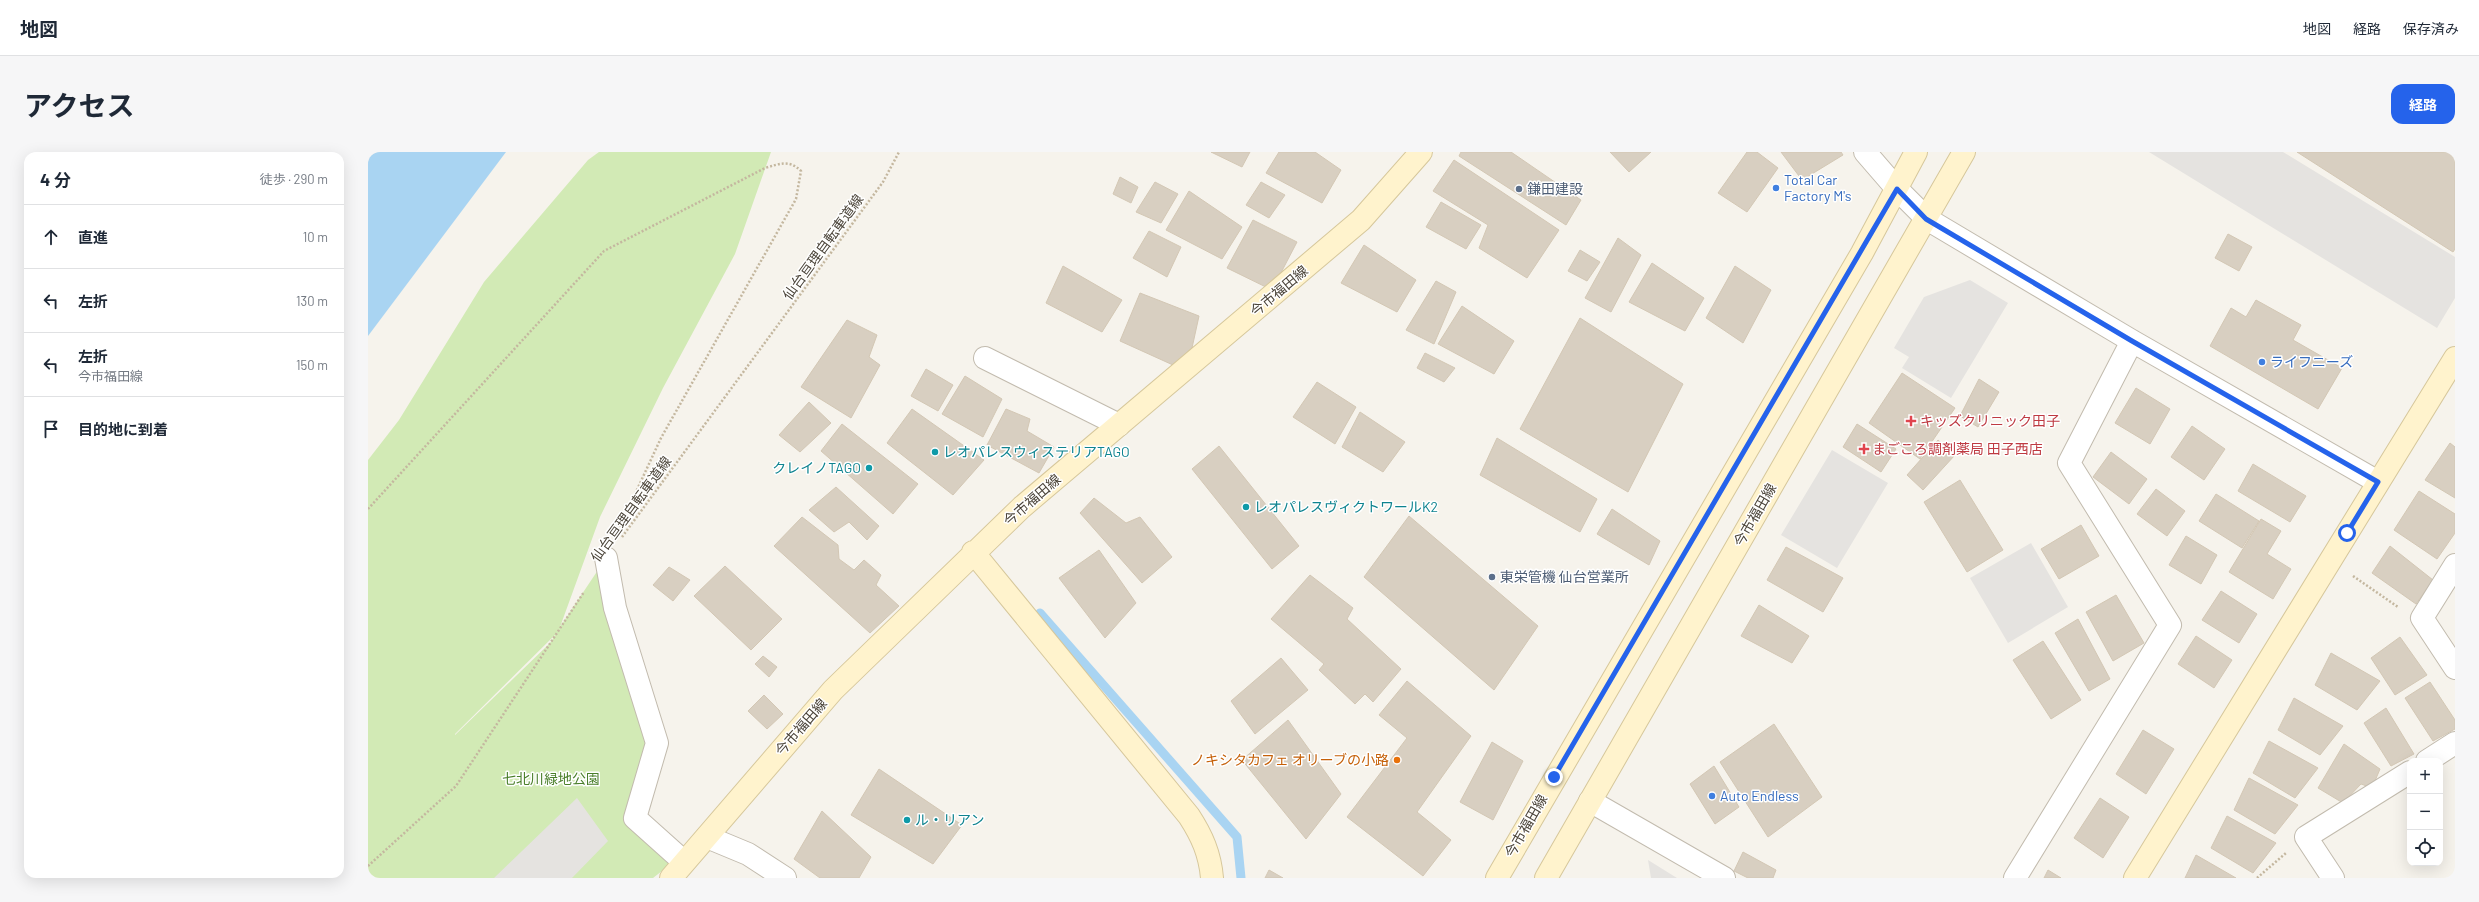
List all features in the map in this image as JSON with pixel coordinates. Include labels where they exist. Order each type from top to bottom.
[{"type":"main road","name":"今市福田線","points":[[677,870],[833,690],[973,552],[1022,507],[1361,220],[1421,152]]},
{"type":"main road","name":"今市福田線","points":[[1496,878],[1897,189],[1916,152]]},
{"type":"main road","name":"今市福田線","points":[[1546,878],[1964,152]]},
{"type":"main road","points":[[2135,878],[2455,358]]},
{"type":"main road","points":[[973,552],[1189,816],[1203,837],[1211,863],[1212,878]]},
{"type":"street","points":[[1865,152],[1897,189],[1926,219],[2132,341],[2378,482]]},
{"type":"street","points":[[2015,878],[2170,625],[2069,463],[2132,341]]},
{"type":"street","points":[[985,358],[1119,425]]},
{"type":"street","points":[[606,558],[615,608],[657,743],[635,818],[677,870]]},
{"type":"street","points":[[2455,565],[2422,618],[2455,668]]},
{"type":"street","points":[[2432,758],[2455,744]]},
{"type":"street","points":[[2333,878],[2306,837],[2407,774]]},
{"type":"street","points":[[1590,801],[1724,878]]},
{"type":"street","points":[[707,837],[748,854],[785,878]]},
{"type":"path","name":"仙台亘理自転車道線","points":[[368,866],[456,786],[606,558],[884,182],[899,152]]},
{"type":"path","points":[[368,509],[604,251],[765,168],[784,162],[794,165],[801,171],[796,198],[661,438],[606,558]]},
{"type":"path","points":[[2350,575],[2407,612],[2422,618]]},
{"type":"path","points":[[2257,878],[2306,837]]},
{"type":"green space","name":"七北川緑地公園","points":[[599,152],[771,152],[735,254],[663,388],[600,517],[560,627],[606,558],[657,743],[643,828],[676,860],[653,878],[368,878],[368,460],[399,420],[484,282],[588,160]],"holes":[[[556,634],[550,643],[455,735]]]},
{"type":"shaded area","points":[[2149,152],[2283,152],[2455,257],[2455,298],[2437,328]]},
{"type":"shaded area","points":[[1970,280],[2008,303],[1951,398],[1902,368],[1909,357],[1894,348],[1924,297]]},
{"type":"shaded area","points":[[1832,450],[1888,483],[1837,568],[1781,535]]},
{"type":"shaded area","points":[[2031,543],[2068,607],[2008,643],[1970,578]]},
{"type":"shaded area","points":[[577,798],[608,841],[572,878],[494,878]]},
{"type":"shaded area","points":[[1648,860],[1677,878],[1651,878]]},
{"type":"water","points":[[368,152],[506,152],[368,336]]},
{"type":"building","points":[[1211,152],[1250,152],[1242,167]]},
{"type":"building","points":[[1279,152],[1315,152],[1341,170],[1322,203],[1266,173]]},
{"type":"building","points":[[1461,152],[1511,152],[1581,200],[1566,225],[1459,156]]},
{"type":"building","points":[[1610,152],[1651,152],[1629,172]]},
{"type":"building","points":[[1747,152],[1757,152],[1778,168],[1747,212],[1718,193]]},
{"type":"building","points":[[1781,152],[1841,152],[1843,155],[1802,180]]},
{"type":"building","points":[[2297,152],[2455,152],[2455,249],[2453,252]]},
{"type":"building","points":[[1454,160],[1559,230],[1527,278],[1479,248],[1488,225],[1433,191]]},
{"type":"building","points":[[1120,177],[1138,187],[1131,203],[1113,194]]},
{"type":"building","points":[[1155,182],[1178,194],[1161,223],[1136,212]]},
{"type":"building","points":[[1261,182],[1285,195],[1269,218],[1246,205]]},
{"type":"building","points":[[1189,191],[1242,227],[1222,259],[1166,230]]},
{"type":"building","points":[[1441,202],[1481,225],[1466,249],[1426,227]]},
{"type":"building","points":[[1253,220],[1297,242],[1272,290],[1227,268]]},
{"type":"building","points":[[1149,231],[1181,247],[1167,277],[1133,258]]},
{"type":"building","points":[[2228,234],[2252,247],[2239,271],[2215,258]]},
{"type":"building","points":[[1618,238],[1641,255],[1611,312],[1585,298]]},
{"type":"building","points":[[1364,245],[1416,280],[1397,312],[1341,283]]},
{"type":"building","points":[[1580,250],[1600,262],[1587,281],[1568,271]]},
{"type":"building","points":[[1652,263],[1704,298],[1685,331],[1629,302]]},
{"type":"building","points":[[1063,266],[1122,300],[1102,332],[1046,303]]},
{"type":"building","points":[[1735,266],[1771,290],[1743,343],[1706,318]]},
{"type":"building","points":[[1436,281],[1456,292],[1434,344],[1406,330]]},
{"type":"building","points":[[1140,293],[1199,316],[1192,348],[1173,365],[1120,341]]},
{"type":"building","points":[[2256,300],[2301,325],[2293,340],[2342,368],[2318,409],[2210,346],[2231,308],[2246,317]]},
{"type":"building","points":[[1462,306],[1514,341],[1494,374],[1438,344]]},
{"type":"building","points":[[1580,318],[1683,384],[1628,492],[1520,429]]},
{"type":"building","points":[[847,320],[877,335],[869,357],[880,365],[851,418],[801,387]]},
{"type":"building","points":[[1425,353],[1455,368],[1444,382],[1417,368]]},
{"type":"building","points":[[926,369],[953,385],[938,411],[911,396]]},
{"type":"building","points":[[1902,373],[1955,408],[1920,459],[1869,423]]},
{"type":"building","points":[[965,376],[1002,399],[983,437],[942,414]]},
{"type":"building","points":[[1979,379],[1999,392],[1978,427],[1960,416]]},
{"type":"building","points":[[1317,382],[1356,407],[1335,444],[1293,417]]},
{"type":"building","points":[[2136,388],[2170,409],[2150,444],[2115,423]]},
{"type":"building","points":[[809,402],[831,423],[800,452],[779,435]]},
{"type":"building","name":"レオパレスウィステリアTAGO","points":[[912,409],[984,460],[953,495],[887,443]]},
{"type":"building","points":[[1006,409],[1030,419],[1027,431],[1054,447],[1039,473],[987,445]]},
{"type":"building","points":[[1360,412],[1405,442],[1383,472],[1342,447]]},
{"type":"building","name":"クレイノTAGO","points":[[842,424],[918,484],[893,514],[821,451]]},
{"type":"building","points":[[1857,424],[1896,449],[1881,472],[1843,447]]},
{"type":"building","points":[[2192,426],[2225,449],[2204,480],[2171,457]]},
{"type":"building","points":[[1497,438],[1597,499],[1580,532],[1480,475]]},
{"type":"building","points":[[1938,440],[1955,455],[1923,490],[1907,475]]},
{"type":"building","points":[[2450,443],[2455,447],[2455,498],[2425,480]]},
{"type":"building","name":"レオパレスヴィクトワールK2","points":[[1219,446],[1299,546],[1272,569],[1192,469]]},
{"type":"building","points":[[2111,452],[2147,479],[2129,504],[2093,477]]},
{"type":"building","points":[[2253,464],[2306,496],[2290,522],[2238,491]]},
{"type":"building","points":[[1960,480],[2003,550],[1967,572],[1924,502]]},
{"type":"building","points":[[836,487],[879,526],[867,540],[849,522],[834,532],[809,510]]},
{"type":"building","points":[[2156,489],[2185,511],[2167,536],[2137,514]]},
{"type":"building","points":[[2419,491],[2455,514],[2455,533],[2437,559],[2394,530]]},
{"type":"building","points":[[2216,494],[2259,521],[2242,548],[2199,521]]},
{"type":"building","points":[[1094,498],[1126,523],[1140,517],[1172,557],[1142,583],[1080,513]]},
{"type":"building","points":[[1612,509],[1660,541],[1649,565],[1597,534]]},
{"type":"building","points":[[1409,516],[1538,626],[1494,690],[1364,577]]},
{"type":"building","points":[[802,517],[838,545],[839,559],[854,570],[864,560],[881,575],[876,585],[899,606],[870,633],[774,546]]},
{"type":"building","points":[[2261,519],[2281,531],[2267,554],[2291,569],[2273,599],[2229,572]]},
{"type":"building","points":[[2081,525],[2099,556],[2059,579],[2041,549]]},
{"type":"building","points":[[2186,536],[2217,555],[2201,584],[2169,565]]},
{"type":"building","points":[[2390,546],[2433,580],[2416,604],[2372,573]]},
{"type":"building","points":[[1786,547],[1843,578],[1823,612],[1767,580]]},
{"type":"building","points":[[1099,550],[1136,603],[1105,638],[1059,578]]},
{"type":"building","points":[[725,566],[782,619],[751,650],[694,596]]},
{"type":"building","points":[[669,567],[690,580],[673,601],[653,585]]},
{"type":"building","points":[[1310,575],[1353,608],[1347,619],[1401,669],[1373,702],[1365,694],[1355,704],[1319,670],[1324,664],[1271,619]]},
{"type":"building","points":[[2221,591],[2257,614],[2239,643],[2202,620]]},
{"type":"building","points":[[2116,595],[2144,643],[2113,661],[2086,612]]},
{"type":"building","points":[[1759,605],[1809,636],[1792,663],[1741,636]]},
{"type":"building","points":[[2078,619],[2110,679],[2089,691],[2055,633]]},
{"type":"building","points":[[2196,636],[2232,660],[2214,688],[2178,664]]},
{"type":"building","points":[[2400,637],[2427,675],[2395,695],[2371,658]]},
{"type":"building","points":[[2043,641],[2081,700],[2051,719],[2013,660]]},
{"type":"building","points":[[2331,653],[2380,681],[2357,710],[2315,685]]},
{"type":"building","points":[[763,656],[777,667],[769,677],[755,664]]},
{"type":"building","points":[[1281,658],[1308,690],[1255,734],[1231,701]]},
{"type":"building","points":[[1407,681],[1471,736],[1417,812],[1451,840],[1423,876],[1347,817],[1407,738],[1379,715]]},
{"type":"building","points":[[2430,682],[2455,720],[2455,729],[2433,741],[2405,698]]},
{"type":"building","points":[[764,695],[783,714],[767,729],[748,711]]},
{"type":"building","points":[[2294,698],[2343,726],[2320,755],[2278,730]]},
{"type":"building","points":[[2386,708],[2414,754],[2391,766],[2364,723]]},
{"type":"building","points":[[1288,720],[1341,794],[1306,839],[1242,760]]},
{"type":"building","points":[[1774,724],[1822,797],[1768,837],[1720,762]]},
{"type":"building","points":[[2143,730],[2174,749],[2146,794],[2116,774]]},
{"type":"building","points":[[2269,741],[2318,768],[2295,798],[2253,773]]},
{"type":"building","points":[[1492,742],[1523,761],[1493,820],[1460,802]]},
{"type":"building","points":[[2344,744],[2380,769],[2372,788],[2361,784],[2343,803],[2318,788]]},
{"type":"building","points":[[1714,766],[1739,807],[1715,824],[1690,784]]},
{"type":"building","name":"ル・リアン","points":[[879,769],[962,825],[933,864],[851,815]]},
{"type":"building","points":[[2249,778],[2298,805],[2275,834],[2234,810]]},
{"type":"building","points":[[2100,798],[2129,817],[2103,858],[2074,838]]},
{"type":"building","points":[[822,811],[871,857],[859,878],[820,878],[794,859]]},
{"type":"building","points":[[2227,816],[2276,843],[2253,873],[2211,848]]},
{"type":"building","points":[[1743,852],[1776,870],[1773,878],[1748,878],[1734,871]]},
{"type":"building","points":[[2196,855],[2236,878],[2185,878]]},
{"type":"building","points":[[1269,870],[1283,878],[1265,878]]},
{"type":"building","points":[[2048,870],[2061,878],[2044,878]]},
{"type":"waterway","points":[[1040,613],[1237,837],[1241,878]]},
{"type":"place","name":"Total Car Factory M's","points":[[1776,188]]},
{"type":"place","name":"鎌田建設","points":[[1519,189]]},
{"type":"place","name":"ライフニーズ","points":[[2262,362]]},
{"type":"place","name":"キッズクリニック田子","points":[[1911,421]]},
{"type":"place","name":"まごころ調剤薬局 田子西店","points":[[1864,449]]},
{"type":"place","name":"レオパレスウィステリアTAGO","points":[[935,452]]},
{"type":"place","name":"クレイノTAGO","points":[[869,468]]},
{"type":"place","name":"レオパレスヴィクトワールK2","points":[[1246,507]]},
{"type":"place","name":"東栄管機 仙台営業所","points":[[1492,577]]},
{"type":"place","name":"ノキシタカフェ オリーブの小路","points":[[1397,760]]},
{"type":"place","name":"Auto Endless","points":[[1712,796]]},
{"type":"place","name":"ル・リアン","points":[[907,820]]},
{"type":"route","points":[[1554,777],[1862,253],[1897,189],[1926,219],[2132,341],[2378,482],[2347,533]]}]
